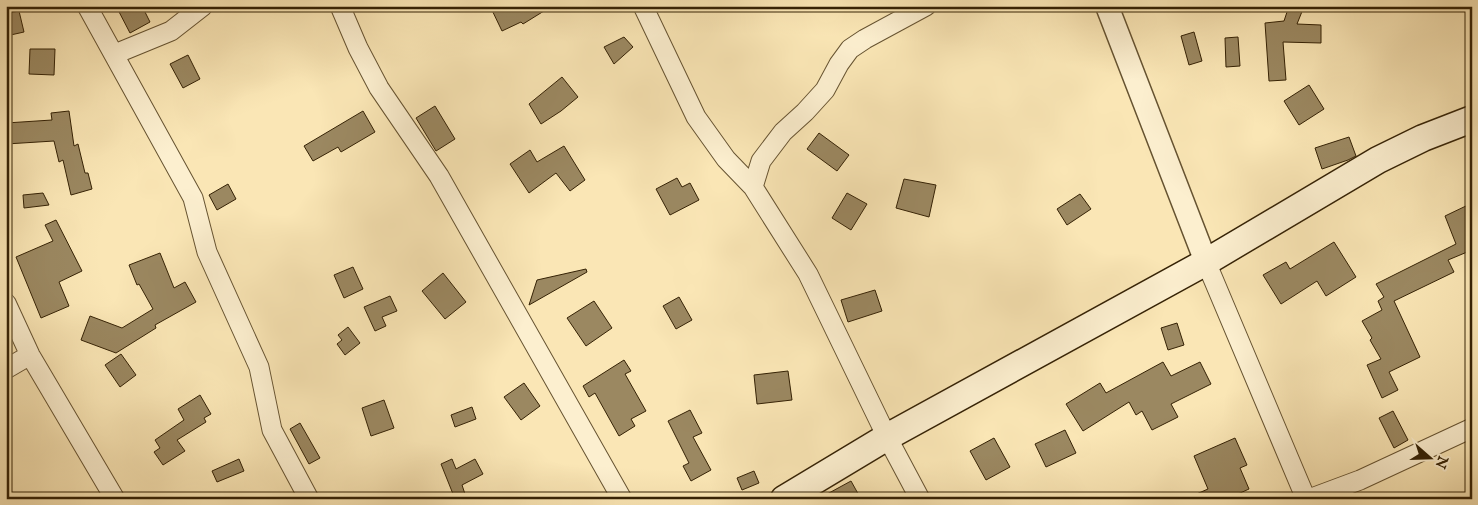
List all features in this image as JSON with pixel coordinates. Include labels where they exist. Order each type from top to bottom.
[{"type":"main road","points":[[784,499],[887,437],[1206,262],[1378,160],[1423,138],[1472,119]]},
{"type":"street","points":[[87,6],[193,198],[207,252],[258,366],[272,430],[309,499]]},
{"type":"street","points":[[115,54],[171,32],[203,6]]},
{"type":"street","points":[[340,6],[358,48],[379,88],[439,176],[622,499]]},
{"type":"street","points":[[643,6],[696,118],[726,159],[753,187],[808,274],[887,437],[920,499]]},
{"type":"street","points":[[753,187],[761,161],[783,132],[825,90],[839,64],[850,49],[890,24],[926,6]]},
{"type":"street","points":[[1107,6],[1206,262],[1307,499],[1360,480],[1472,428]]},
{"type":"street","points":[[6,303],[30,355],[115,499]]},
{"type":"street","points":[[6,369],[30,355]]},
{"type":"building","points":[[116,6],[142,6],[150,22],[130,33]]},
{"type":"building","points":[[490,6],[552,6],[523,24],[521,22],[502,31]]},
{"type":"building","points":[[1289,6],[1303,9],[1297,24],[1321,25],[1321,43],[1283,42],[1286,80],[1269,81],[1265,23],[1284,21]]},
{"type":"building","points":[[19,11],[24,32],[6,36],[6,14]]},
{"type":"building","points":[[1194,32],[1202,61],[1189,65],[1181,36]]},
{"type":"building","points":[[624,37],[633,47],[614,64],[604,47]]},
{"type":"building","points":[[1238,37],[1240,66],[1226,67],[1225,38]]},
{"type":"building","points":[[30,49],[55,49],[54,75],[29,74]]},
{"type":"building","points":[[188,55],[200,79],[183,88],[170,64]]},
{"type":"building","points":[[562,77],[578,97],[541,124],[529,104]]},
{"type":"building","points":[[1309,85],[1324,109],[1299,125],[1284,101]]},
{"type":"building","points":[[435,106],[455,139],[436,151],[416,118]]},
{"type":"building","points":[[69,111],[74,146],[78,144],[85,173],[88,173],[92,189],[71,195],[63,160],[59,162],[54,141],[6,144],[6,123],[52,120],[51,113]]},
{"type":"building","points":[[363,111],[375,132],[341,152],[338,147],[313,161],[304,146]]},
{"type":"building","points":[[819,133],[849,155],[837,171],[807,149]]},
{"type":"building","points":[[1349,137],[1356,156],[1322,169],[1315,148]]},
{"type":"building","points":[[564,146],[585,180],[570,191],[556,173],[529,193],[510,164],[530,150],[537,162]]},
{"type":"building","points":[[677,178],[682,187],[690,183],[699,200],[670,215],[656,189]]},
{"type":"building","points":[[904,179],[936,185],[929,217],[896,208]]},
{"type":"building","points":[[228,184],[236,199],[217,210],[209,195]]},
{"type":"building","points":[[43,193],[49,205],[24,208],[23,195]]},
{"type":"building","points":[[847,193],[867,204],[851,230],[832,218]]},
{"type":"building","points":[[1080,194],[1091,209],[1067,225],[1057,209]]},
{"type":"building","points":[[1468,205],[1472,215],[1472,250],[1448,260],[1454,272],[1394,301],[1420,357],[1389,372],[1398,390],[1382,398],[1367,365],[1381,359],[1362,321],[1382,310],[1378,301],[1384,297],[1376,284],[1456,244],[1445,216]]},
{"type":"building","points":[[56,220],[82,271],[59,282],[69,306],[41,318],[16,257],[53,241],[45,225]]},
{"type":"building","points":[[1334,242],[1356,277],[1326,296],[1317,281],[1281,304],[1263,275],[1286,262],[1290,269]]},
{"type":"building","points":[[160,253],[174,288],[185,282],[196,302],[155,325],[156,328],[116,353],[81,340],[90,316],[122,328],[153,309],[139,284],[137,285],[129,265]]},
{"type":"building","points":[[353,267],[363,289],[344,298],[334,275]]},
{"type":"building","points":[[586,269],[587,272],[529,305],[537,280]]},
{"type":"building","points":[[443,273],[466,302],[445,319],[422,291]]},
{"type":"building","points":[[875,290],[882,311],[848,322],[841,300]]},
{"type":"building","points":[[390,296],[397,311],[382,317],[386,326],[375,331],[364,307]]},
{"type":"building","points":[[679,297],[692,320],[676,329],[663,306]]},
{"type":"building","points":[[594,301],[612,328],[586,346],[567,318]]},
{"type":"building","points":[[1177,323],[1184,345],[1168,350],[1161,328]]},
{"type":"building","points":[[348,327],[360,343],[345,355],[337,344],[342,340],[338,335]]},
{"type":"building","points":[[121,354],[136,375],[120,387],[105,365]]},
{"type":"building","points":[[624,360],[631,371],[625,374],[646,411],[631,419],[635,426],[619,436],[595,393],[589,397],[583,386]]},
{"type":"building","points":[[1163,362],[1171,376],[1200,362],[1211,384],[1171,404],[1178,417],[1152,430],[1142,411],[1136,415],[1129,402],[1083,431],[1066,404],[1100,383],[1106,393]]},
{"type":"building","points":[[788,371],[792,400],[757,404],[754,375]]},
{"type":"building","points":[[524,383],[540,406],[521,420],[504,397]]},
{"type":"building","points":[[200,395],[211,414],[204,418],[206,422],[177,440],[185,451],[163,465],[154,452],[160,448],[155,440],[184,420],[178,409]]},
{"type":"building","points":[[384,400],[394,428],[371,436],[362,408]]},
{"type":"building","points":[[472,407],[476,419],[455,427],[451,415]]},
{"type":"building","points":[[690,410],[702,433],[693,437],[711,470],[691,481],[683,466],[689,463],[668,421]]},
{"type":"building","points":[[1393,411],[1408,440],[1394,448],[1379,418]]},
{"type":"building","points":[[300,423],[320,458],[309,464],[290,429]]},
{"type":"building","points":[[1065,430],[1076,453],[1046,467],[1035,444]]},
{"type":"building","points":[[994,438],[1010,467],[986,480],[970,451]]},
{"type":"building","points":[[1235,438],[1247,465],[1240,468],[1249,489],[1227,499],[1185,499],[1208,489],[1194,456]]},
{"type":"building","points":[[239,459],[244,471],[217,482],[212,471]]},
{"type":"building","points":[[452,459],[456,469],[475,459],[483,474],[462,485],[466,497],[462,499],[455,499],[441,464]]},
{"type":"building","points":[[754,471],[759,483],[742,490],[737,478]]},
{"type":"building","points":[[851,481],[861,499],[818,499]]}]
